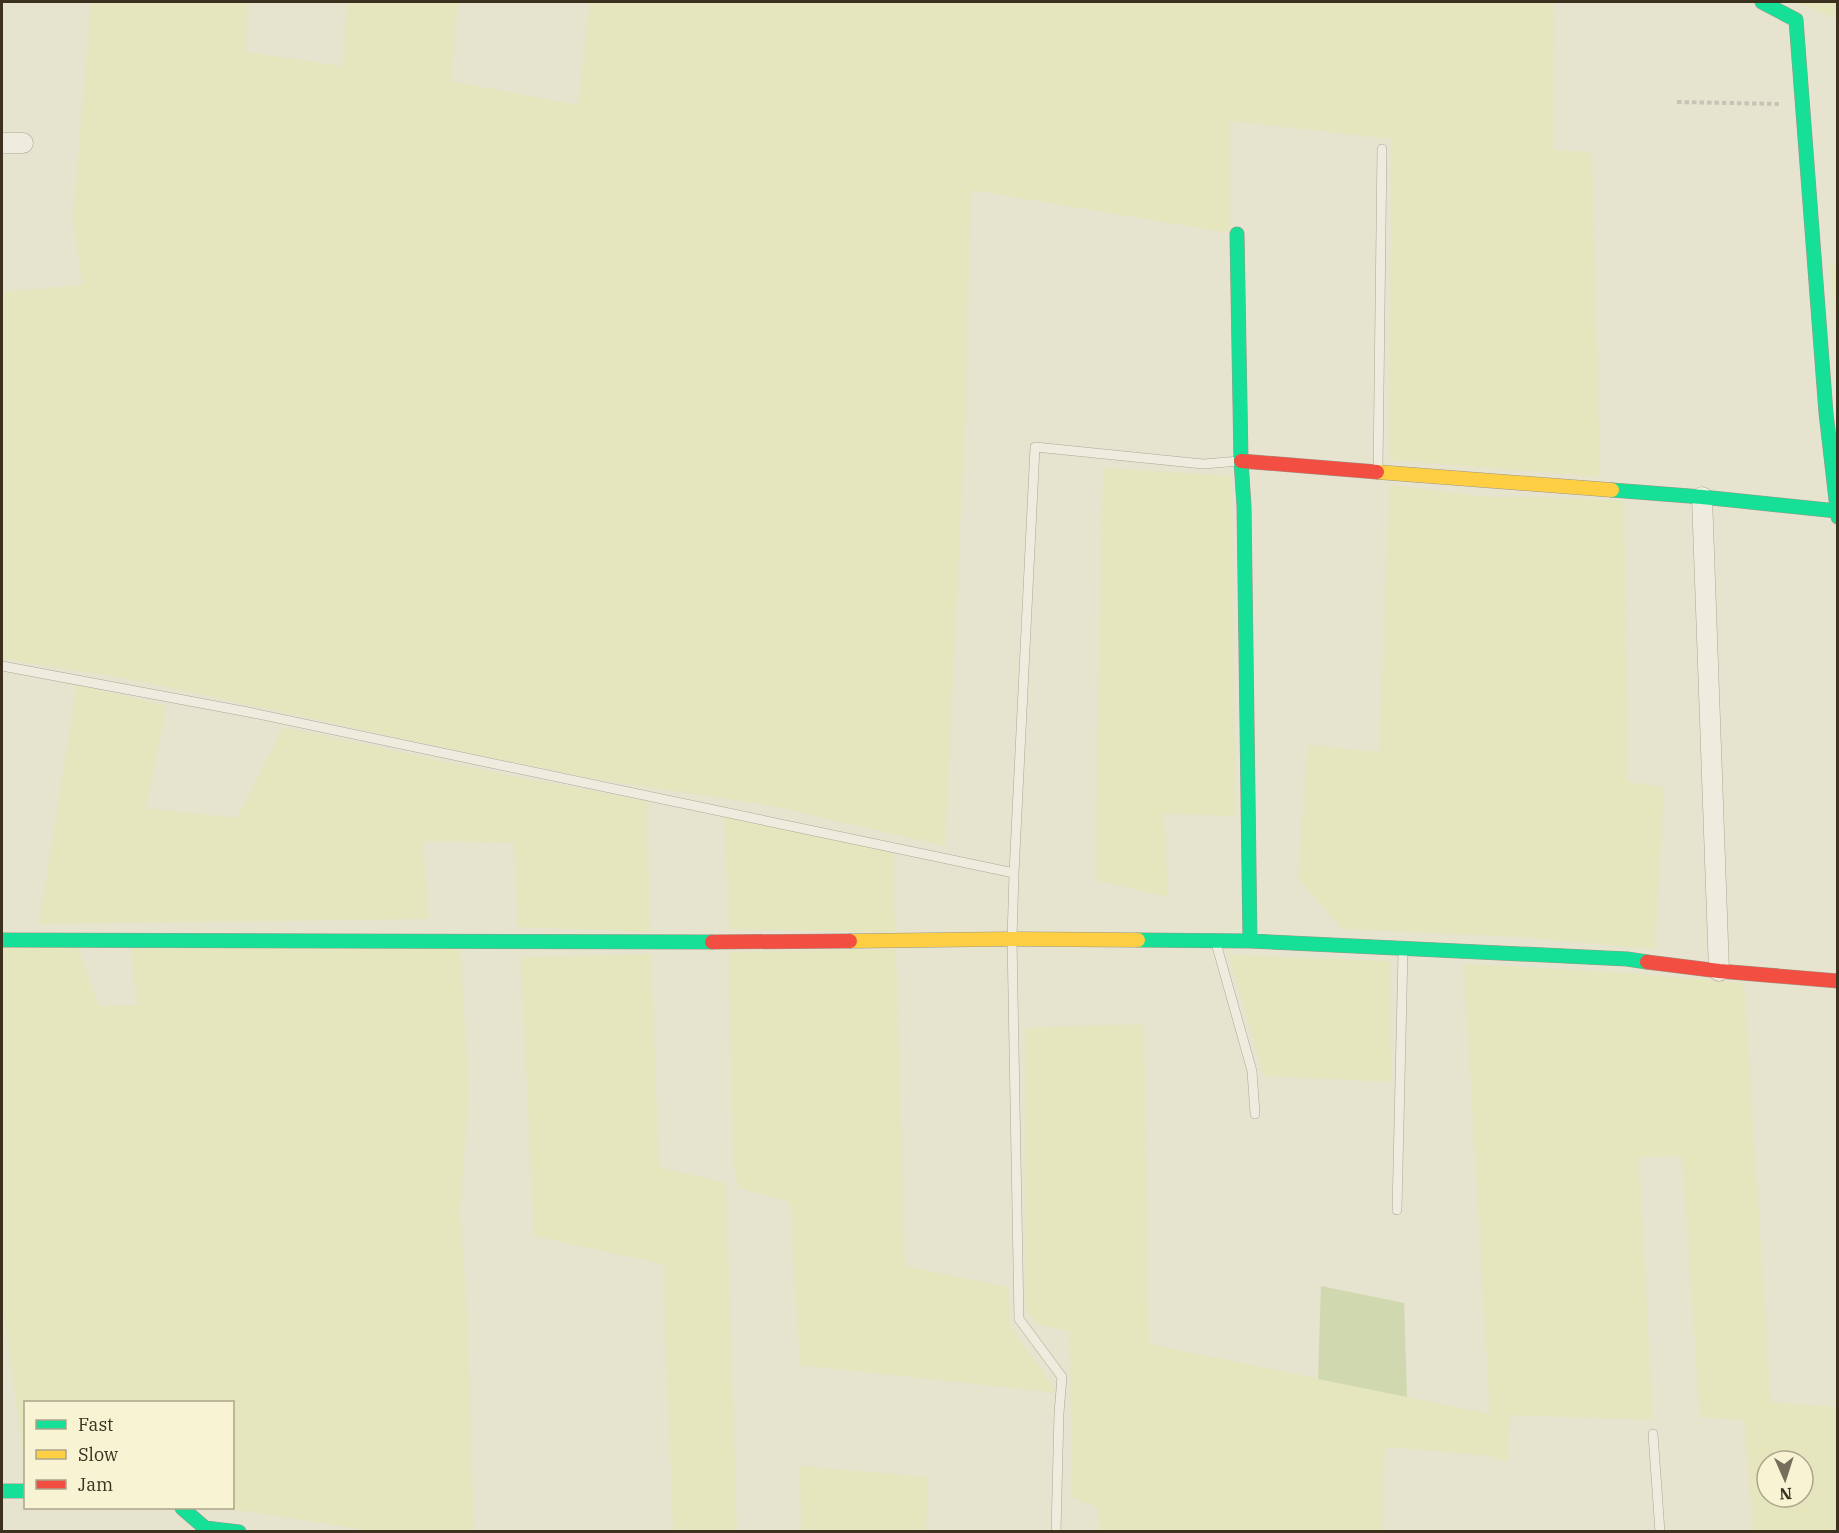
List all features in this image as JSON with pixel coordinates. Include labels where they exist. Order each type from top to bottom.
[{"type":"street","points":[[1762,2],[1796,20],[1832,414],[1838,517]]},
{"type":"street","points":[[2,142],[23,143]]},
{"type":"street","points":[[1237,234],[1241,460],[1244,506],[1250,941]]},
{"type":"street","points":[[1241,460],[1702,497],[1837,511]]},
{"type":"street","points":[[1702,497],[1719,971]]},
{"type":"street","points":[[2,939],[645,944],[1012,939],[1216,940],[1627,959],[1719,971],[1838,981]]},
{"type":"street","points":[[2,1491],[24,1491]]},
{"type":"street","points":[[183,1509],[204,1528],[239,1532]]},
{"type":"lane","points":[[1378,471],[1382,149]]},
{"type":"lane","points":[[1056,1532],[1062,1377],[1019,1319],[1012,939],[1035,447],[1203,464],[1241,460]]},
{"type":"lane","points":[[2,666],[249,712],[1014,873]]},
{"type":"lane","points":[[1216,940],[1252,1071],[1254,1114]]},
{"type":"lane","points":[[1397,1210],[1402,949]]},
{"type":"lane","points":[[1653,1434],[1660,1532]]},
{"type":"path","points":[[1677,102],[1802,104]]},
{"type":"green space","points":[[91,2],[249,2],[245,52],[342,66],[348,2],[458,2],[451,81],[578,105],[590,2],[1554,2],[1553,149],[1592,153],[1600,477],[1389,460],[1392,139],[1229,121],[1230,233],[971,190],[965,425],[945,846],[772,806],[596,779],[130,679],[2,659],[2,292],[83,285],[73,221]]},
{"type":"green space","points":[[1794,2],[1837,2],[1837,19],[1802,5]]},
{"type":"green space","points":[[1830,264],[1837,266],[1837,338]]},
{"type":"green space","points":[[1103,468],[1232,476],[1235,816],[1164,814],[1168,897],[1095,880]]},
{"type":"green space","points":[[1390,485],[1489,497],[1624,501],[1628,782],[1664,787],[1655,949],[1518,937],[1342,929],[1298,878],[1308,745],[1379,752]]},
{"type":"green space","points":[[77,685],[167,706],[146,808],[237,818],[283,728],[511,776],[647,801],[650,932],[518,927],[514,843],[423,841],[429,919],[39,924]]},
{"type":"green space","points":[[724,812],[893,851],[895,932],[729,929]]},
{"type":"green space","points":[[130,941],[460,946],[469,1093],[460,1209],[467,1311],[474,1531],[373,1531],[230,1509],[234,1509],[234,1401],[24,1401],[24,1460],[2,1299],[2,944],[76,942],[99,1006],[137,1005]]},
{"type":"green space","points":[[896,949],[905,1266],[1008,1287],[1010,1326],[1058,1393],[800,1365],[790,1202],[738,1188],[733,1160],[729,952]]},
{"type":"green space","points":[[651,954],[659,1167],[726,1183],[737,1531],[673,1531],[663,1264],[534,1236],[521,957]]},
{"type":"green space","points":[[1229,955],[1389,961],[1391,1082],[1264,1076]]},
{"type":"green space","points":[[1464,964],[1630,973],[1744,983],[1771,1402],[1837,1407],[1837,1531],[1753,1531],[1744,1420],[1700,1417],[1682,1156],[1639,1157],[1653,1420],[1510,1415],[1507,1462],[1490,1456],[1385,1447],[1382,1531],[1100,1531],[1098,1508],[1072,1497],[1070,1332],[1037,1324],[1026,1309],[1025,1028],[1144,1024],[1149,1344],[1490,1414]]},
{"type":"green space","points":[[1321,1286],[1404,1303],[1407,1397],[1318,1379]]},
{"type":"green space","points":[[800,1466],[928,1477],[926,1531],[801,1531]]},
{"type":"traffic: fast","points":[[1762,2],[1796,20],[1826,413],[1838,517]]},
{"type":"traffic: fast","points":[[1237,234],[1241,461],[1244,506],[1250,941]]},
{"type":"traffic: fast","points":[[1612,490],[1837,511]]},
{"type":"traffic: fast","points":[[2,940],[712,942]]},
{"type":"traffic: fast","points":[[1138,940],[1250,941],[1627,959],[1647,962]]},
{"type":"traffic: fast","points":[[2,1491],[24,1491]]},
{"type":"traffic: fast","points":[[183,1509],[205,1528],[239,1532]]},
{"type":"traffic: slow","points":[[1377,472],[1612,490]]},
{"type":"traffic: slow","points":[[850,941],[1138,940]]},
{"type":"traffic: jam","points":[[1241,461],[1377,472]]},
{"type":"traffic: jam","points":[[712,942],[850,941]]},
{"type":"traffic: jam","points":[[1647,962],[1719,971],[1838,981]]}]
